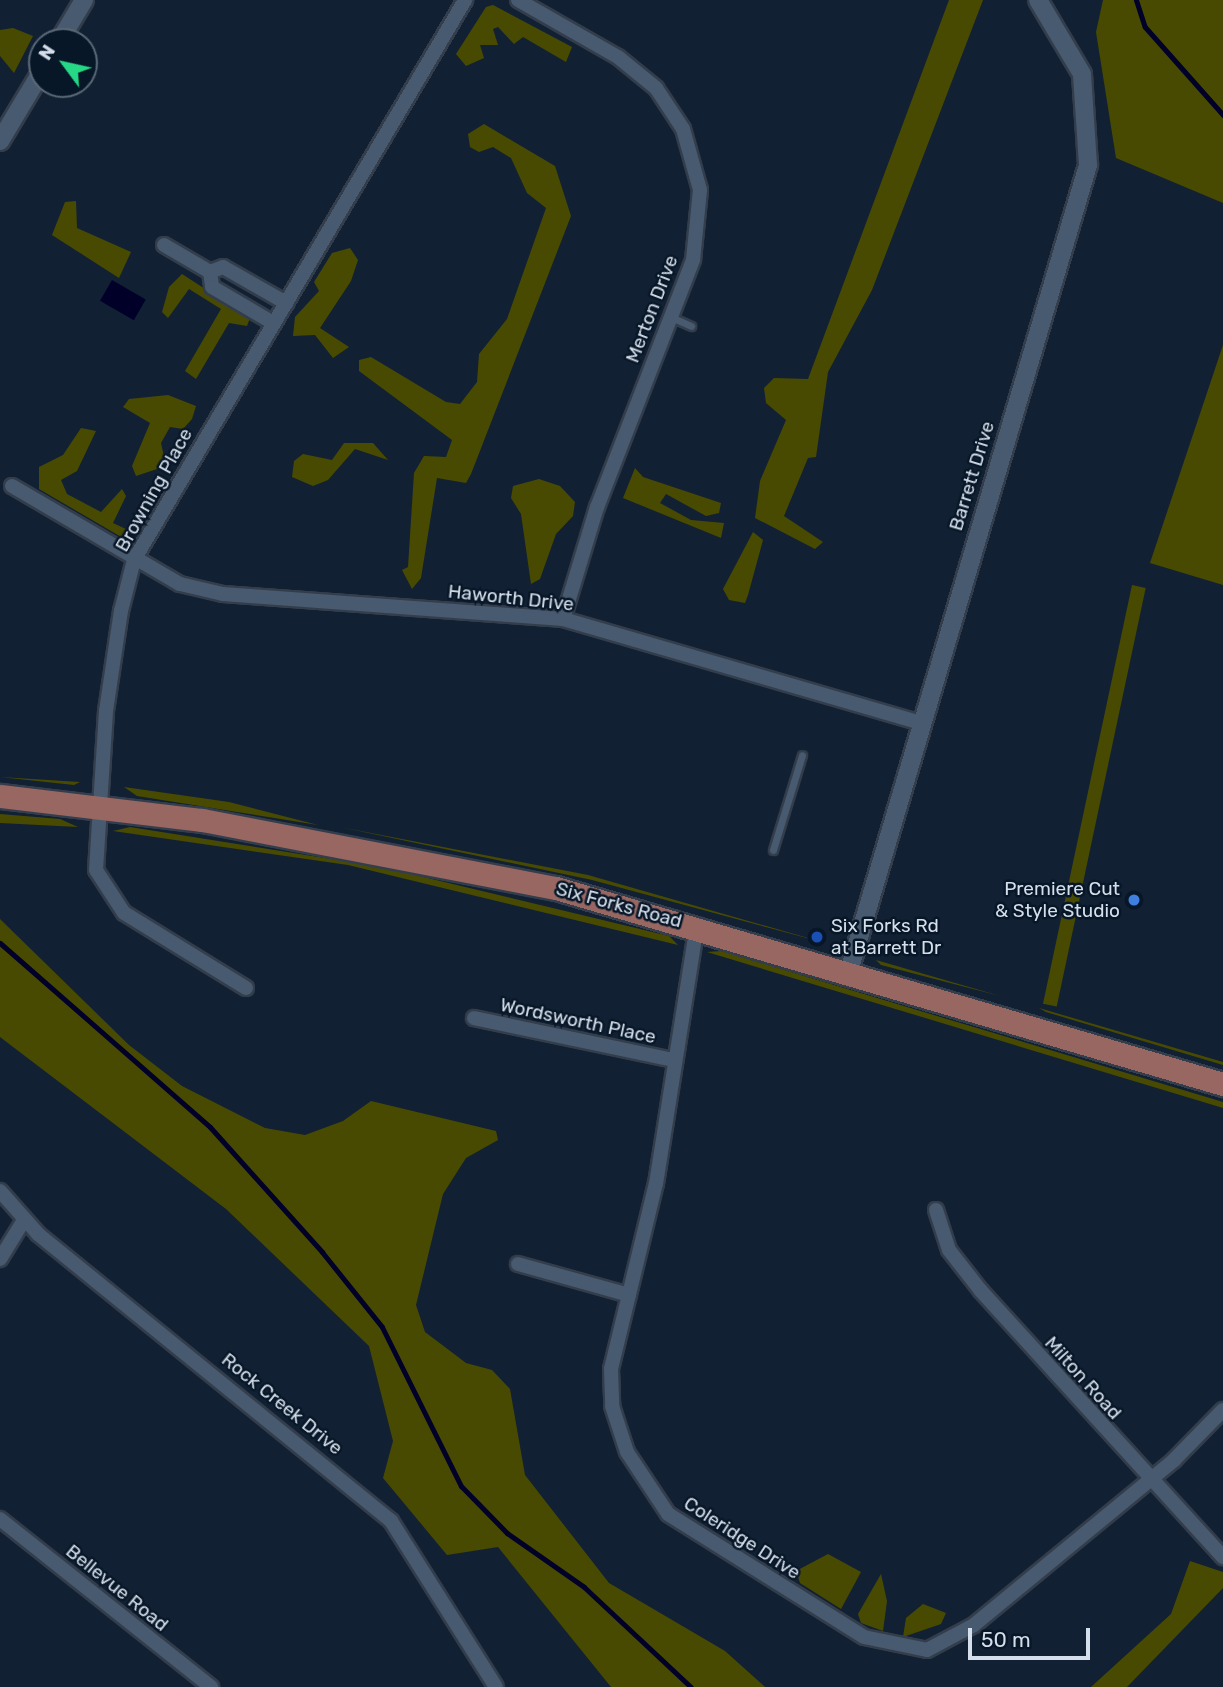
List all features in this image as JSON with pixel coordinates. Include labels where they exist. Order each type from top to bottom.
[{"type":"main road","name":"Six Forks Road","points":[[0,796],[98,806],[428,860],[696,925],[1223,1084]]},
{"type":"street","points":[[67,28],[84,0]]},
{"type":"street","name":"Browning Place","points":[[246,988],[135,922],[106,895],[96,870],[98,806],[114,648],[134,560],[465,0]]},
{"type":"street","name":"Merton Drive","points":[[519,0],[618,57],[656,88],[683,129],[700,190],[693,260],[597,507],[563,619]]},
{"type":"street","name":"Barrett Drive","points":[[849,971],[920,723],[1088,165],[1082,74],[1038,0]]},
{"type":"street","points":[[0,141],[28,94]]},
{"type":"street","points":[[164,245],[210,272]]},
{"type":"street","points":[[210,272],[223,267],[286,303]]},
{"type":"street","points":[[210,272],[212,286],[273,323]]},
{"type":"street","name":"Haworth Drive","points":[[12,486],[134,560],[180,584],[223,594],[563,619],[920,723]]},
{"type":"street","name":"Coleridge Drive","points":[[696,925],[656,1183],[611,1370],[612,1406],[626,1452],[652,1496],[690,1530],[887,1646],[927,1650],[953,1640],[1149,1481],[1223,1410]]},
{"type":"street","name":"Wordsworth Place","points":[[474,1018],[674,1060]]},
{"type":"street","name":"Rock Creek Drive","points":[[0,1191],[24,1220],[391,1521],[496,1687]]},
{"type":"street","name":"Milton Road","points":[[936,1210],[943,1237],[964,1271],[1149,1481],[1223,1557]]},
{"type":"street","points":[[0,1259],[24,1220]]},
{"type":"street","points":[[518,1264],[629,1295]]},
{"type":"street","name":"Bellevue Road","points":[[0,1519],[211,1687]]},
{"type":"lane","points":[[671,317],[691,326]]},
{"type":"lane","points":[[773,850],[802,755]]},
{"type":"shaded area","points":[[949,0],[983,0],[872,290],[828,372],[816,457],[808,458],[784,516],[823,542],[815,549],[755,518],[760,481],[786,420],[766,403],[764,388],[774,378],[808,379]]},
{"type":"shaded area","points":[[1103,0],[1223,0],[1223,203],[1116,158],[1096,32]]},
{"type":"shaded area","points":[[493,5],[572,47],[566,62],[523,37],[514,44],[498,27],[493,29],[498,45],[480,45],[484,58],[466,66],[456,54],[486,7]]},
{"type":"shaded area","points":[[13,28],[28,34],[28,46],[14,73],[0,56],[0,30]]},
{"type":"shaded area","points":[[484,124],[555,166],[571,216],[471,474],[466,483],[437,478],[421,578],[412,589],[402,570],[408,567],[414,473],[424,456],[446,457],[452,440],[359,371],[359,360],[371,357],[446,402],[460,404],[477,382],[479,354],[507,319],[546,208],[527,193],[511,158],[493,147],[479,152],[470,147],[468,134]]},
{"type":"shaded area","points":[[76,201],[77,228],[131,252],[119,278],[52,235],[65,202]]},
{"type":"shaded area","points":[[350,248],[358,260],[351,281],[320,328],[349,347],[333,358],[315,335],[293,336],[295,317],[319,291],[314,282],[332,253]]},
{"type":"shaded area","points":[[182,274],[250,318],[247,326],[229,323],[196,379],[185,371],[221,309],[189,289],[168,318],[162,312],[169,287]]},
{"type":"shaded area","points":[[1223,345],[1223,585],[1150,563]]},
{"type":"shaded area","points":[[168,395],[196,406],[192,419],[183,429],[170,427],[161,443],[166,466],[136,476],[132,466],[150,423],[123,407],[129,399]]},
{"type":"shaded area","points":[[81,428],[96,431],[77,471],[61,480],[67,494],[101,512],[122,489],[126,496],[113,523],[128,530],[123,538],[39,489],[39,467],[63,455]]},
{"type":"shaded area","points":[[344,443],[373,443],[388,460],[355,449],[328,480],[313,486],[292,477],[294,461],[303,454],[332,460]]},
{"type":"shaded area","points":[[635,468],[643,477],[721,503],[719,513],[706,516],[666,494],[660,503],[691,520],[724,523],[721,538],[623,498]]},
{"type":"shaded area","points":[[539,479],[560,486],[575,502],[573,516],[556,534],[540,579],[531,584],[521,514],[511,498],[513,486]]},
{"type":"shaded area","points":[[753,532],[763,540],[748,595],[745,603],[729,600],[723,589]]},
{"type":"shaded area","points":[[1132,585],[1146,588],[1057,1007],[1043,1004]]},
{"type":"shaded area","points":[[0,777],[80,782],[74,785]]},
{"type":"shaded area","points":[[124,787],[229,802],[318,825],[137,796]]},
{"type":"shaded area","points":[[0,814],[60,819],[78,827],[0,823]]},
{"type":"shaded area","points":[[130,827],[382,867],[669,936],[678,945],[348,865],[113,831]]},
{"type":"shaded area","points":[[340,827],[588,875],[829,944],[592,880]]},
{"type":"shaded area","points":[[0,919],[129,1045],[182,1086],[265,1128],[305,1135],[343,1121],[371,1101],[496,1131],[498,1140],[466,1158],[443,1194],[416,1305],[425,1332],[466,1363],[492,1370],[510,1389],[525,1475],[609,1583],[725,1651],[765,1687],[611,1687],[498,1547],[447,1555],[383,1478],[393,1441],[369,1346],[226,1209],[0,1037]]},
{"type":"shaded area","points":[[721,951],[1223,1102],[1223,1108],[707,952]]},
{"type":"shaded area","points":[[876,960],[1000,996],[881,965]]},
{"type":"shaded area","points":[[1039,1008],[1223,1062],[1223,1065],[1046,1012]]},
{"type":"shaded area","points":[[828,1554],[861,1572],[841,1609],[800,1583],[796,1571]]},
{"type":"shaded area","points":[[1190,1561],[1223,1572],[1223,1588],[1127,1687],[1091,1687],[1171,1614]]},
{"type":"shaded area","points":[[881,1574],[887,1601],[883,1631],[861,1623],[858,1614]]},
{"type":"shaded area","points":[[923,1604],[946,1613],[941,1624],[903,1637],[906,1618]]},
{"type":"water","points":[[112,280],[146,300],[134,320],[100,301]]},
{"type":"waterway","points":[[1136,0],[1145,27],[1223,115]]},
{"type":"waterway","points":[[0,943],[210,1127],[322,1252],[382,1327],[461,1486],[507,1533],[584,1587],[691,1687]]},
{"type":"place","name":"Premiere Cut & Style Studio","points":[[1134,900]]},
{"type":"place","name":"Six Forks Rd at Barrett Dr","points":[[817,937]]}]
